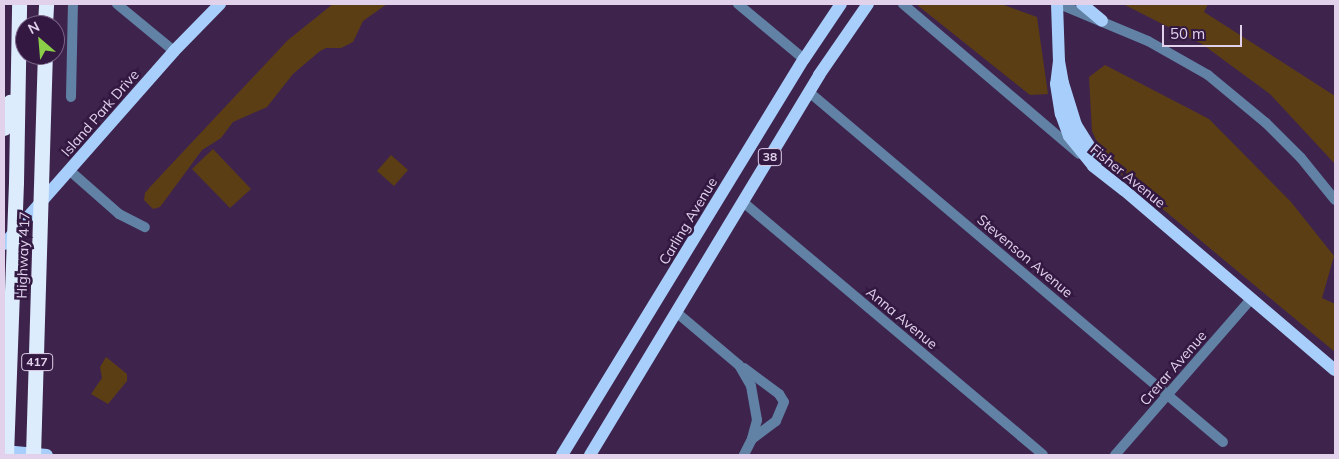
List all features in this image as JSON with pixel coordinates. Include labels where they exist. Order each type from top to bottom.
[{"type":"highway","name":"417","points":[[6,455],[16,182],[16,74],[19,4]]},
{"type":"highway","name":"Highway 417","points":[[33,449],[44,147],[45,65]]},
{"type":"highway","points":[[4,128],[16,74]]},
{"type":"main road","name":"Island Park Drive","points":[[4,244],[174,51],[220,4]]},
{"type":"main road","name":"Carling Avenue","points":[[562,455],[804,59],[841,4]]},
{"type":"main road","name":"38","points":[[590,455],[836,48],[868,4]]},
{"type":"main road","points":[[1058,4],[1059,61],[1056,84],[1061,114],[1069,136],[1093,166]]},
{"type":"main road","points":[[1082,4],[1102,21]]},
{"type":"main road","points":[[1059,61],[1071,110],[1079,132],[1096,158],[1124,190]]},
{"type":"main road","name":"Fisher Avenue","points":[[1093,166],[1124,190],[1335,370]]},
{"type":"main road","points":[[735,172],[754,183]]},
{"type":"main road","points":[[5,445],[47,455]]},
{"type":"street","points":[[71,97],[73,4]]},
{"type":"street","points":[[117,4],[174,51]]},
{"type":"street","points":[[738,4],[804,59]]},
{"type":"street","name":"Fisher Avenue","points":[[903,4],[1093,166]]},
{"type":"street","points":[[1058,4],[1148,41],[1208,75],[1266,123],[1301,158],[1335,200]]},
{"type":"street","name":"Stevenson Avenue","points":[[809,92],[1224,442]]},
{"type":"street","points":[[69,170],[110,208],[145,227]]},
{"type":"street","name":"Anna Avenue","points":[[743,202],[1043,455]]},
{"type":"street","name":"Crerar Avenue","points":[[1116,455],[1251,300]]},
{"type":"street","points":[[676,312],[739,365],[779,394],[784,402],[776,421],[752,439]]},
{"type":"street","points":[[739,365],[751,386],[756,404],[757,420],[752,439],[744,455]]},
{"type":"shaded area","points":[[333,4],[387,4],[363,21],[353,42],[341,48],[326,48],[320,51],[293,74],[267,107],[233,122],[221,138],[202,150],[160,207],[153,209],[144,200],[145,193],[150,187],[288,40]]},
{"type":"shaded area","points":[[916,4],[1001,4],[1037,17],[1048,94],[1030,95]]},
{"type":"shaded area","points":[[1123,4],[1208,4],[1204,12],[1335,96],[1335,164],[1270,94],[1202,44]]},
{"type":"shaded area","points":[[1105,65],[1209,119],[1291,202],[1334,256],[1322,298],[1335,304],[1335,352],[1106,162],[1092,131],[1089,77]]},
{"type":"shaded area","points":[[213,149],[251,189],[230,208],[192,169]]},
{"type":"shaded area","points":[[391,155],[408,170],[394,186],[377,171]]},
{"type":"shaded area","points":[[106,357],[127,374],[127,381],[108,404],[91,394],[102,378],[100,367]]}]
